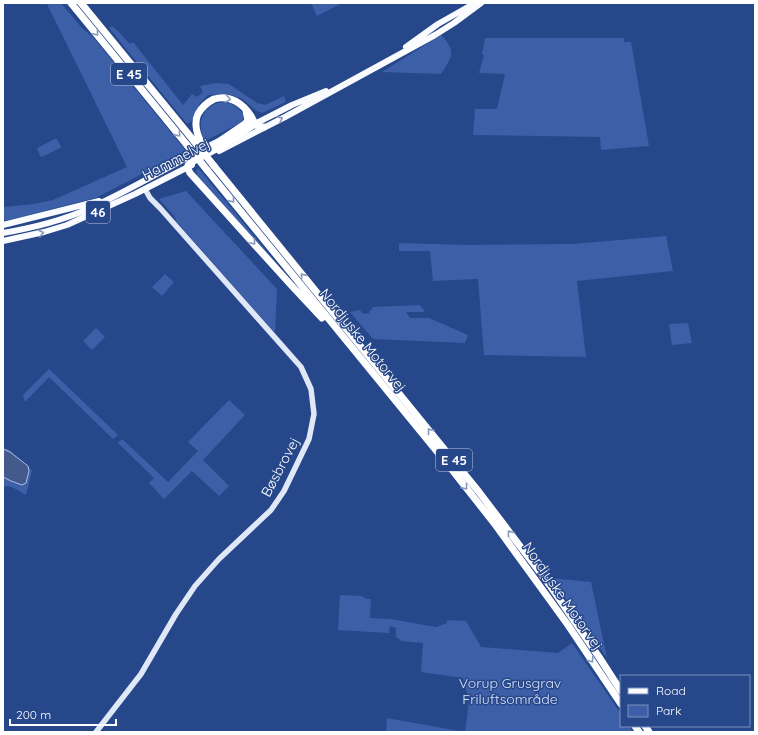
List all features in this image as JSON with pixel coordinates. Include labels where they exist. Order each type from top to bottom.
[{"type":"highway","name":"Nordjyske Motorvej","points":[[71,3],[187,145],[213,167],[273,239],[500,518],[551,587],[599,656],[620,689]]},
{"type":"highway","name":"E 45","points":[[81,3],[196,140]]},
{"type":"highway","points":[[213,167],[206,151],[196,140],[197,117],[208,102],[224,98],[239,102],[246,109],[255,124],[264,127]]},
{"type":"highway","points":[[220,141],[242,127],[247,122],[248,117],[246,109]]},
{"type":"highway","points":[[255,124],[220,147],[190,163],[187,167],[282,276],[327,322],[350,350],[388,391]]},
{"type":"highway","name":"Nordjyske Motorvej","points":[[213,167],[520,557],[620,703]]},
{"type":"main road","name":"Hammelvej","points":[[396,56],[406,47],[443,21],[475,3]]},
{"type":"main road","points":[[443,29],[445,25],[475,3]]},
{"type":"main road","name":"Hammelvej","points":[[3,241],[38,234],[67,225],[146,188],[410,49],[454,23],[481,3]]},
{"type":"main road","points":[[410,49],[440,27],[443,21]]},
{"type":"main road","name":"Hammelvej","points":[[3,233],[31,227],[87,209],[220,141],[352,79]]},
{"type":"main road","points":[[136,185],[146,188],[151,181],[189,157]]},
{"type":"main road","points":[[3,225],[112,197]]},
{"type":"street","name":"Bøsbrovej","points":[[96,732],[141,674],[176,614],[195,586],[219,559],[271,510],[284,491],[309,439],[314,414],[311,389],[301,367],[150,198],[146,188]]},
{"type":"green space","points":[[41,3],[61,3],[82,28],[93,37],[186,151],[96,198],[3,221],[3,207],[34,204],[53,200],[127,167],[47,4],[43,5]]},
{"type":"green space","points":[[311,3],[342,3],[317,16]]},
{"type":"green space","points":[[112,26],[130,44],[133,42],[183,105],[192,94],[197,97],[203,92],[200,86],[216,83],[229,84],[257,103],[265,105],[284,96],[286,102],[262,113],[257,111],[241,98],[228,94],[208,95],[200,103],[191,122],[187,124],[109,28]]},
{"type":"green space","points":[[441,35],[449,46],[451,54],[448,63],[441,74],[382,72]]},
{"type":"green space","points":[[485,38],[624,38],[624,42],[631,42],[649,146],[601,150],[600,137],[473,135],[475,109],[497,109],[505,74],[479,73],[484,55],[482,54]]},
{"type":"green space","points":[[226,102],[234,106],[244,116],[242,122],[205,141],[201,130],[204,114],[211,106],[217,103]]},
{"type":"green space","points":[[57,139],[61,147],[42,157],[40,156],[37,148]]},
{"type":"green space","points":[[198,168],[278,265],[277,266],[197,176],[196,171]]},
{"type":"green space","points":[[186,191],[277,289],[275,333],[177,222],[174,216],[159,199]]},
{"type":"green space","points":[[666,236],[673,271],[577,281],[586,357],[484,355],[478,279],[433,281],[430,251],[399,251],[399,243],[469,245],[572,244]]},
{"type":"green space","points":[[165,274],[174,282],[162,296],[152,287]]},
{"type":"green space","points":[[420,305],[425,312],[406,312],[410,318],[429,318],[468,335],[465,343],[373,339],[350,312],[360,310],[363,314],[369,313],[373,307]]},
{"type":"green space","points":[[688,323],[692,343],[672,345],[669,324]]},
{"type":"green space","points":[[96,328],[105,337],[92,350],[83,341]]},
{"type":"green space","points":[[49,369],[118,435],[113,439],[49,377],[25,402],[23,395]]},
{"type":"green space","points":[[229,400],[245,415],[203,460],[229,486],[219,496],[192,471],[164,499],[149,483],[154,478],[118,443],[122,439],[168,482],[198,451],[188,442]]},
{"type":"green space","points":[[3,448],[8,449],[32,470],[26,495],[12,487],[3,487]]},
{"type":"green space","points":[[551,578],[591,582],[607,658]]},
{"type":"green space","name":"Vorup Grusgrav Friluftsområde","points":[[340,595],[362,596],[366,599],[371,599],[370,618],[390,619],[436,627],[447,623],[447,620],[466,621],[481,647],[558,653],[572,643],[620,713],[620,727],[630,727],[633,732],[465,732],[469,701],[463,678],[421,672],[423,643],[402,641],[396,637],[396,628],[390,626],[389,633],[338,630]]},
{"type":"green space","points":[[387,718],[465,732],[386,732]]},
{"type":"shaded area","points":[[3,449],[10,452],[28,466],[29,471],[26,483],[22,485],[3,477]]}]
